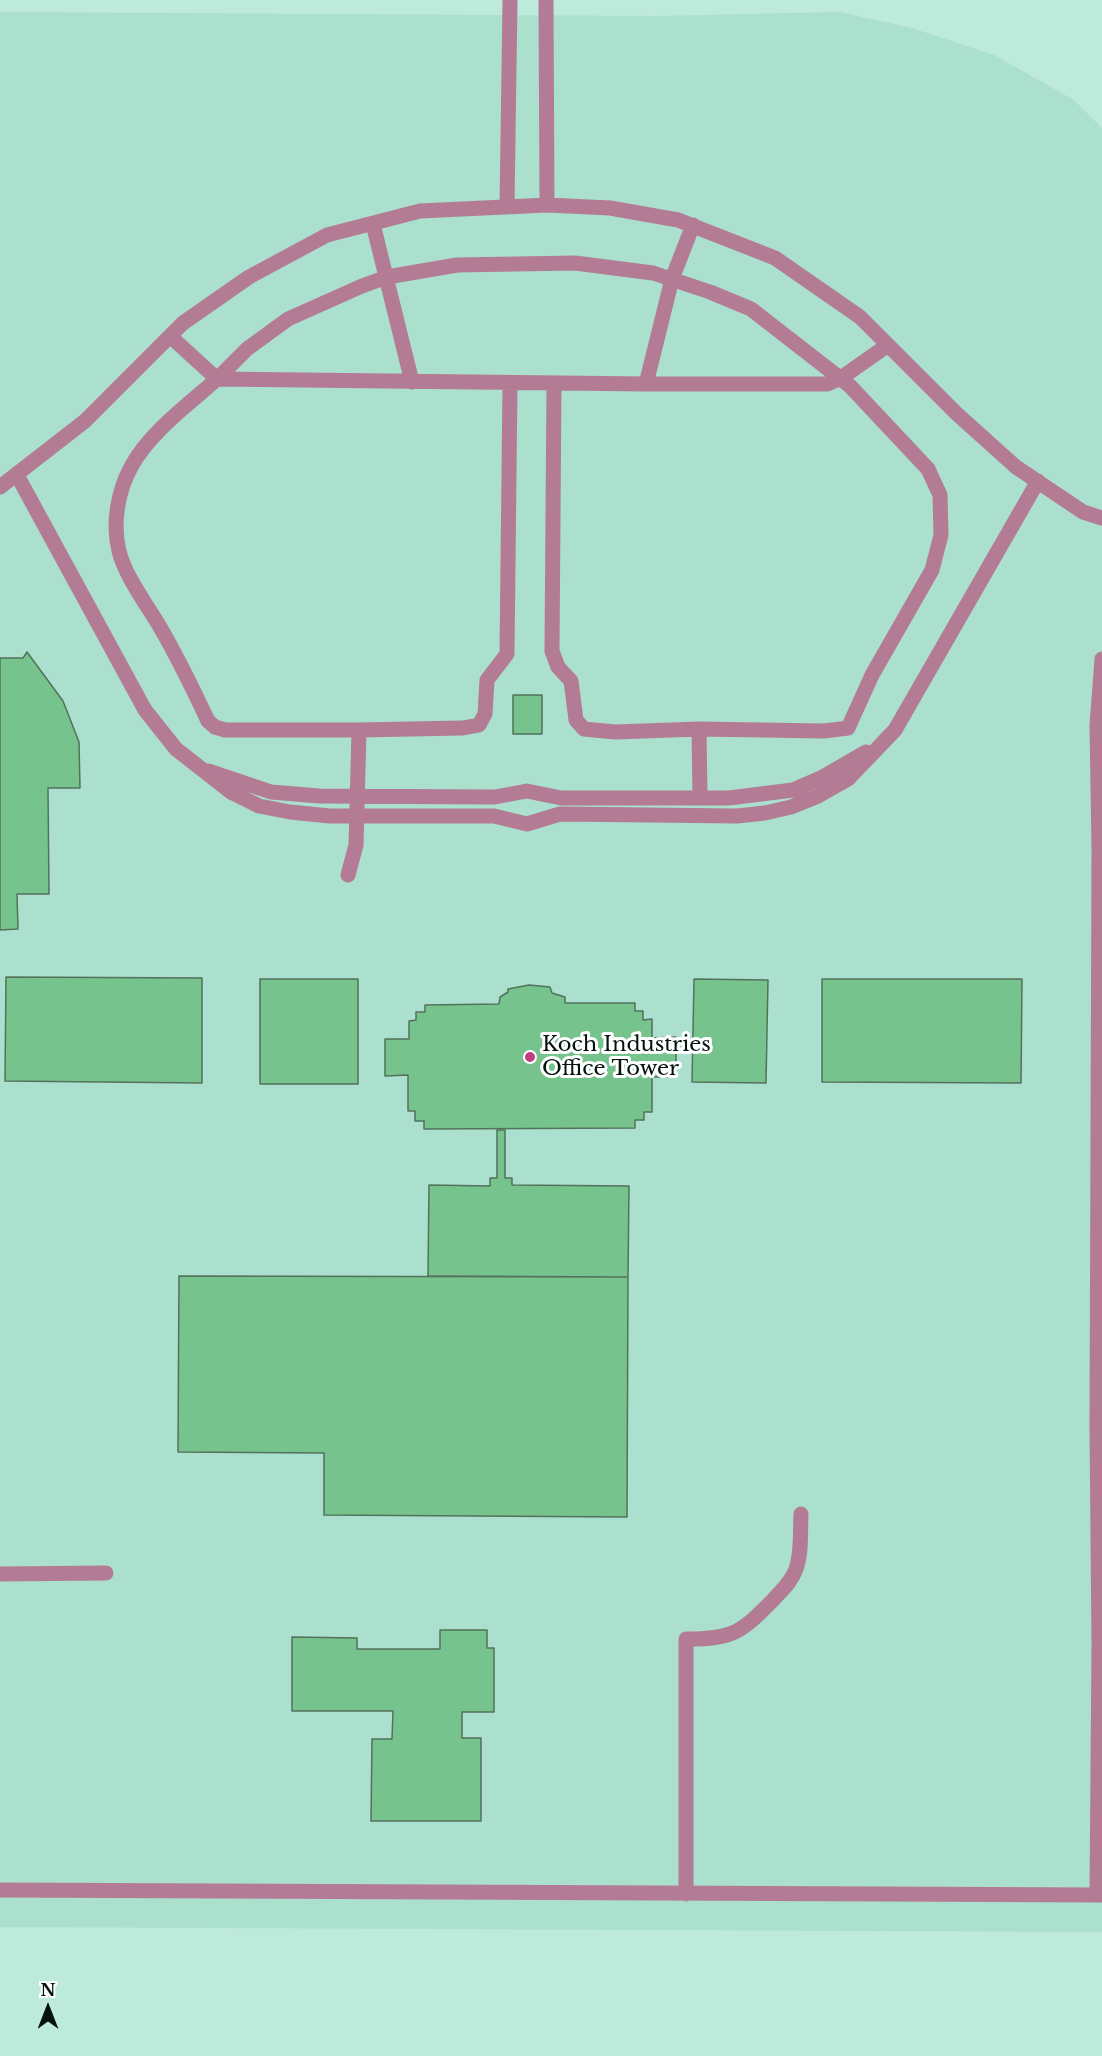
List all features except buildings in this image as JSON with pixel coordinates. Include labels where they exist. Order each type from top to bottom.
[{"type":"lane","points":[[507,206],[510,0]]},
{"type":"lane","points":[[546,0],[547,205]]},
{"type":"lane","points":[[0,487],[85,421],[183,323],[249,277],[327,236],[420,211],[547,205],[610,208],[678,220],[775,258],[860,317],[957,414],[1016,467],[1083,512],[1102,518]]},
{"type":"lane","points":[[374,224],[412,382]]},
{"type":"lane","points":[[646,384],[672,279],[693,225]]},
{"type":"lane","points":[[510,383],[507,654],[487,680],[485,714],[479,725],[463,728],[225,730],[215,727],[208,721],[176,655],[128,572],[119,552],[116,524],[118,501],[131,466],[154,436],[247,349],[288,319],[362,286],[387,278],[456,265],[575,263],[653,273],[710,292],[751,309],[850,386],[928,469],[940,495],[941,535],[932,570],[872,675],[848,728],[605,731],[584,729],[576,720],[571,681],[558,667],[552,651],[554,383]]},
{"type":"lane","points":[[170,336],[217,379],[412,382],[827,384],[841,378],[888,345]]},
{"type":"lane","points":[[17,475],[145,710],[176,749],[231,792],[259,806],[290,812],[357,816],[494,816],[527,824],[562,814],[737,816],[765,813],[809,800],[848,779],[895,730],[1038,481]]},
{"type":"lane","points":[[0,1890],[1099,1895],[1100,990],[1097,725],[1102,659]]},
{"type":"lane","points":[[699,729],[700,798]]},
{"type":"lane","points":[[348,874],[356,845],[359,730]]},
{"type":"lane","points":[[200,768],[271,792],[357,798],[495,797],[527,791],[561,798],[700,798],[751,796],[793,790],[821,778],[879,745]]},
{"type":"lane","points":[[494,816],[495,797]]},
{"type":"lane","points":[[561,798],[562,814]]},
{"type":"lane","points":[[686,1894],[686,1639],[712,1639],[746,1627],[787,1586],[796,1570],[800,1550],[801,1514]]},
{"type":"lane","points":[[0,1574],[106,1573]]},
{"type":"shaded area","points":[[0,12],[656,16],[840,12],[912,28],[994,55],[1074,100],[1102,128],[1102,1932],[0,1927]]},
{"type":"place","name":"Koch Industries Office Tower","points":[[530,1057]]}]
